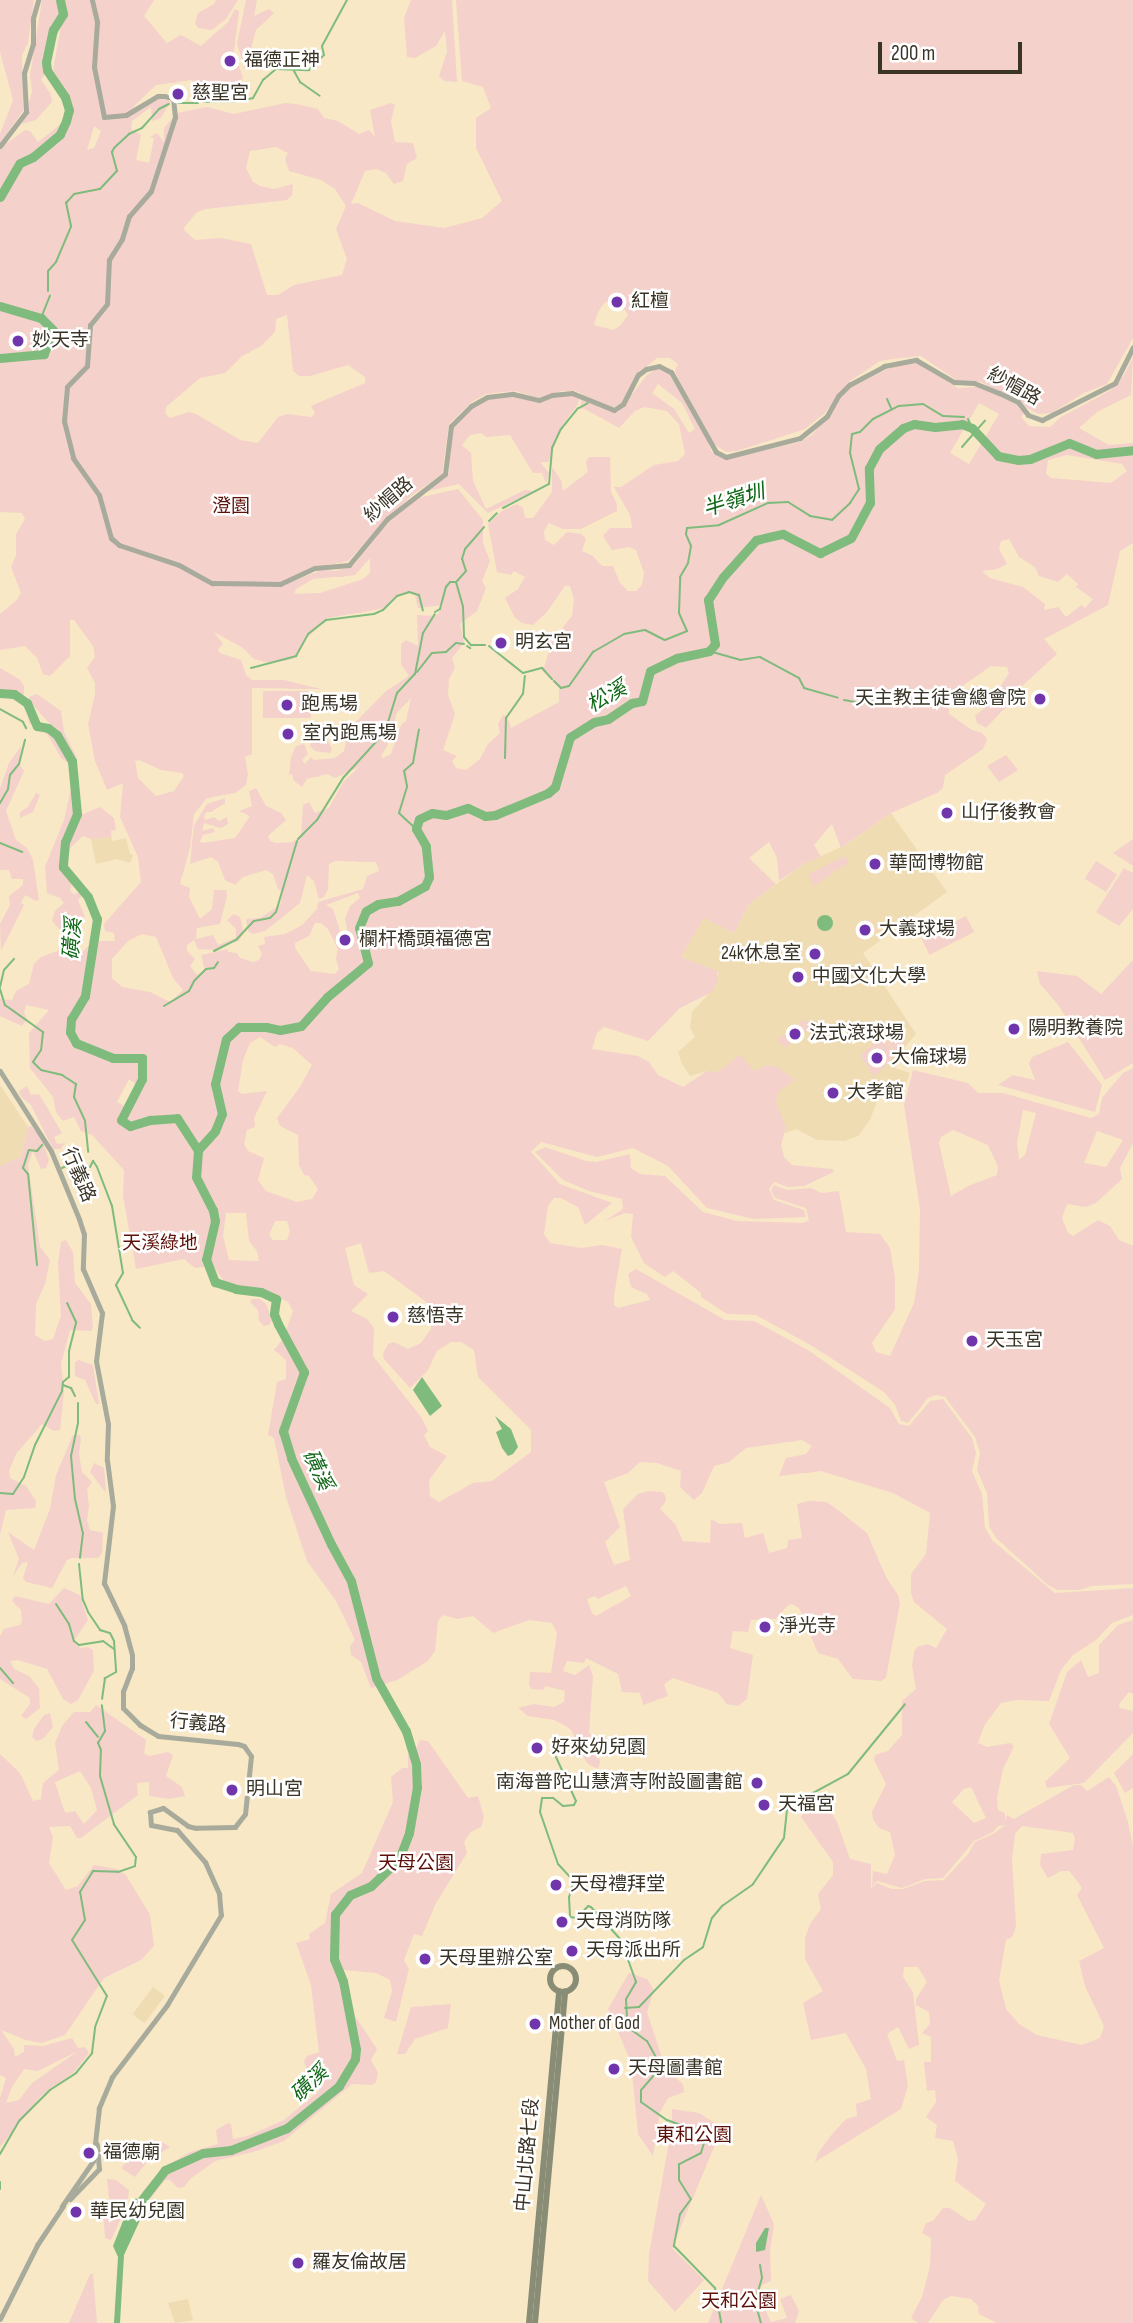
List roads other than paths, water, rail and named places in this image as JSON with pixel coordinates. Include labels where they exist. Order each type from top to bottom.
[{"type":"main road","name":"中山北路七段","points":[[529,2323],[562,1991],[535,2323]]},
{"type":"street","points":[[0,146],[26,111],[24,73],[33,44],[33,18],[38,0]]},
{"type":"street","name":"紗帽路","points":[[92,0],[97,22],[94,67],[104,117],[125,115],[158,96],[173,98],[175,117],[152,191],[129,216],[122,239],[109,260],[107,304],[90,325],[88,366],[67,387],[64,421],[73,458],[99,495],[111,538],[119,545],[179,565],[212,583],[280,584],[315,568],[349,565],[387,519],[445,474],[451,426],[471,406],[487,397],[513,394],[539,400],[552,395],[572,393],[608,409],[616,409],[626,400],[638,375],[646,369],[659,366],[671,372],[716,452],[726,457],[800,438],[827,416],[838,396],[849,386],[884,366],[916,360],[954,382],[974,383],[1018,402],[1028,415],[1042,420],[1115,383],[1133,346]]},
{"type":"street","name":"行義路","points":[[0,1071],[51,1151],[84,1234],[83,1269],[103,1312],[96,1361],[108,1424],[107,1460],[113,1506],[104,1583],[124,1625],[132,1655],[132,1668],[123,1691],[123,1708],[140,1725],[158,1736],[238,1744],[244,1746],[251,1756],[244,1814],[235,1827],[196,1828],[188,1826],[163,1808],[150,1812],[151,1825],[177,1830],[205,1862],[219,1894],[221,1915],[167,2005],[112,2077],[99,2108],[96,2141]]},
{"type":"street","points":[[0,2319],[37,2245],[93,2161],[96,2141]]},
{"type":"street","points":[[62,2206],[99,2169],[96,2141]]},
{"type":"waterway","name":"磺溪","points":[[0,197],[20,163],[33,157],[60,134],[66,121],[69,110],[65,97],[47,70],[46,62],[53,30],[63,14],[60,0]]},
{"type":"waterway","points":[[204,102],[231,102],[253,98],[263,80],[276,69],[309,70],[324,55],[322,46],[347,0]]},
{"type":"waterway","points":[[294,71],[300,82],[320,96]]},
{"type":"waterway","points":[[178,103],[198,103]]},
{"type":"waterway","points":[[48,291],[48,271],[56,262],[71,226],[66,203],[74,194],[100,189],[117,171],[112,152],[114,148],[129,134],[142,128],[159,109],[169,104]]},
{"type":"waterway","points":[[41,318],[50,296]]},
{"type":"waterway","name":"磺溪","points":[[0,306],[41,318],[53,330],[44,354],[0,358]]},
{"type":"waterway","points":[[887,399],[891,408]]},
{"type":"waterway","points":[[579,408],[588,403]]},
{"type":"waterway","name":"半嶺圳","points":[[554,681],[561,688],[569,686],[593,652],[624,634],[645,630],[665,640],[687,631],[679,613],[680,577],[688,563],[691,546],[686,534],[687,528],[719,525],[768,503],[788,502],[810,516],[832,520],[850,503],[859,489],[850,453],[852,434],[860,432],[873,419],[899,406],[923,404],[943,416],[964,417]]},
{"type":"waterway","points":[[503,508],[549,484],[552,448],[561,429],[578,408]]},
{"type":"waterway","name":"半嶺圳","points":[[968,419],[972,428]]},
{"type":"waterway","name":"松溪","points":[[962,447],[985,421]]},
{"type":"waterway","name":"松溪","points":[[198,1150],[215,1131],[222,1114],[215,1084],[226,1039],[239,1027],[280,1030],[301,1026],[327,997],[368,963],[359,928],[366,911],[378,904],[398,901],[425,886],[429,877],[426,846],[416,829],[419,819],[432,813],[446,815],[468,808],[485,816],[495,815],[548,793],[555,787],[570,737],[594,722],[608,719],[632,703],[642,701],[650,671],[677,658],[709,651],[715,644],[708,600],[723,577],[756,540],[783,534],[820,553],[851,538],[870,503],[869,468],[879,449],[903,428],[914,424],[935,427],[962,424],[972,428],[998,456],[1018,460],[1030,459],[1069,443],[1096,454],[1133,450]]},
{"type":"waterway","points":[[489,521],[497,513]]},
{"type":"waterway","points":[[457,581],[466,571],[462,559],[465,549],[484,527]]},
{"type":"waterway","name":"半嶺圳","points":[[435,612],[440,609],[446,587],[450,582],[456,582],[463,607],[464,637],[471,645],[485,645]]},
{"type":"waterway","name":"半嶺圳","points":[[251,668],[296,656],[308,634],[326,620],[374,614],[383,610],[397,596],[409,592],[419,595],[423,611]]},
{"type":"waterway","points":[[298,839],[317,820],[343,778],[385,732],[397,693],[415,674],[423,633],[435,614]]},
{"type":"waterway","points":[[417,672],[432,653],[446,652],[456,643],[464,644]]},
{"type":"waterway","name":"半嶺圳","points":[[489,646],[523,673],[542,668],[552,679]]},
{"type":"waterway","points":[[709,651],[740,660],[760,657],[799,678],[804,688],[838,698]]},
{"type":"waterway","points":[[505,758],[506,718],[523,694],[525,676]]},
{"type":"waterway","name":"磺溪","points":[[0,693],[14,694],[27,703],[37,726],[48,728],[57,735],[72,761],[77,814],[65,842],[63,867],[88,897],[97,919],[85,996],[71,1019],[70,1032],[76,1043],[113,1058],[142,1058],[142,1079],[121,1120],[130,1126],[150,1120],[177,1118],[198,1150],[196,1177],[213,1210],[215,1221],[206,1259],[215,1282],[236,1289],[261,1292],[276,1299],[274,1314],[304,1372],[283,1431],[291,1458],[351,1581],[376,1678],[406,1731],[416,1764],[417,1787],[409,1833],[399,1859],[371,1886],[350,1895],[335,1914],[334,1959],[343,1981],[356,2049],[355,2059],[339,2086],[287,2128],[231,2150],[203,2153],[165,2170],[134,2210]]},
{"type":"waterway","points":[[844,700],[861,703],[900,698],[933,707]]},
{"type":"waterway","points":[[0,709],[23,722],[26,728]]},
{"type":"waterway","points":[[416,829],[399,813],[407,786],[404,771],[413,763],[419,730]]},
{"type":"waterway","points":[[0,803],[8,789],[10,775],[19,764],[25,740]]},
{"type":"waterway","points":[[214,951],[236,940],[254,921],[270,918],[276,912],[297,841]]},
{"type":"waterway","points":[[0,843],[22,852]]},
{"type":"waterway","points":[[0,987],[4,970],[14,959]]},
{"type":"waterway","points":[[164,1006],[189,991],[194,981],[206,969],[214,968],[218,962]]},
{"type":"waterway","points":[[0,989],[5,1005],[43,1032],[41,1050],[33,1062],[41,1070],[62,1075],[76,1084],[74,1097],[85,1121],[88,1152]]},
{"type":"waterway","points":[[37,1265],[28,1174],[23,1168],[29,1150],[37,1151],[42,1145]]},
{"type":"waterway","points":[[62,1168],[68,1165],[90,1167],[93,1161],[97,1167],[112,1206],[123,1273],[116,1285],[132,1320],[140,1328]]},
{"type":"waterway","points":[[0,1493],[13,1494],[24,1477],[35,1445],[62,1391],[63,1382],[69,1377],[69,1351],[76,1322],[67,1303]]},
{"type":"waterway","points":[[63,1385],[71,1388],[75,1396]]},
{"type":"waterway","points":[[78,1403],[78,1423],[71,1456],[75,1499],[83,1533],[80,1558]]},
{"type":"waterway","points":[[79,1564],[83,1600],[88,1612],[100,1630],[110,1633],[114,1641],[116,1672],[105,1678],[102,1699]]},
{"type":"waterway","points":[[56,1604],[69,1624],[74,1641],[79,1645],[103,1641],[114,1649]]},
{"type":"waterway","points":[[0,1668],[13,1683]]},
{"type":"waterway","points":[[625,2008],[639,2007],[684,1960],[703,1947],[712,1918],[722,1906],[753,1884],[784,1838],[787,1807],[848,1774],[905,1704]]},
{"type":"waterway","points":[[0,2154],[20,2120],[50,2090],[76,2073],[92,2053],[95,2027],[107,1996],[72,1940],[85,1920],[80,1892],[93,1871],[118,1872],[135,1866],[136,1857],[114,1824],[100,1776],[101,1750],[98,1743],[105,1731],[102,1705]]},
{"type":"waterway","points":[[86,1722],[98,1737]]},
{"type":"waterway","points":[[556,1757],[576,1801],[574,1805],[563,1806],[553,1798],[542,1798],[540,1812],[558,1864],[574,1881],[569,1897],[570,1917],[577,1918],[588,1906],[591,1907],[621,1940],[636,1982],[626,1999],[627,2019],[633,2031],[647,2041],[657,2059],[655,2074],[641,2090],[641,2102],[667,2120],[697,2131],[704,2143],[701,2153],[679,2164],[679,2180],[691,2199],[680,2214],[674,2246],[715,2288],[721,2323]]},
{"type":"waterway","points":[[0,2182],[0,2189]]},
{"type":"waterway","points":[[760,2265],[762,2278],[755,2301],[761,2323]]},
{"type":"place","name":"福德正神","points":[[230,61]]},
{"type":"place","name":"慈聖宮","points":[[178,94]]},
{"type":"place","name":"紅檀","points":[[617,302]]},
{"type":"place","name":"妙天寺","points":[[18,341]]},
{"type":"place","name":"明玄宮","points":[[501,643]]},
{"type":"place","name":"天主教主徒會總會院","points":[[1040,699]]},
{"type":"place","name":"跑馬場","points":[[287,705]]},
{"type":"place","name":"室內跑馬場","points":[[288,734]]},
{"type":"place","name":"山仔後教會","points":[[947,813]]},
{"type":"place","name":"華岡博物館","points":[[875,864]]},
{"type":"place","name":"大義球場","points":[[865,930]]},
{"type":"place","name":"欄杆橋頭福德宮","points":[[345,940]]},
{"type":"place","name":"24k休息室","points":[[815,954]]},
{"type":"place","name":"中國文化大學","points":[[798,977]]},
{"type":"place","name":"陽明教養院","points":[[1014,1029]]},
{"type":"place","name":"法式滾球場","points":[[795,1034]]},
{"type":"place","name":"大倫球場","points":[[877,1058]]},
{"type":"place","name":"大孝館","points":[[833,1093]]},
{"type":"place","name":"慈悟寺","points":[[393,1317]]},
{"type":"place","name":"天玉宮","points":[[972,1341]]},
{"type":"place","name":"淨光寺","points":[[765,1627]]},
{"type":"place","name":"好來幼兒園","points":[[537,1748]]},
{"type":"place","name":"南海普陀山慧濟寺附設圖書館","points":[[757,1783]]},
{"type":"place","name":"明山宮","points":[[232,1790]]},
{"type":"place","name":"天福宮","points":[[764,1805]]},
{"type":"place","name":"天母禮拜堂","points":[[556,1885]]},
{"type":"place","name":"天母消防隊","points":[[562,1922]]},
{"type":"place","name":"天母派出所","points":[[572,1951]]},
{"type":"place","name":"天母里辦公室","points":[[425,1959]]},
{"type":"place","name":"Mother of God","points":[[535,2024]]},
{"type":"place","name":"天母圖書館","points":[[614,2069]]},
{"type":"place","name":"福德廟","points":[[89,2153]]},
{"type":"place","name":"華民幼兒園","points":[[76,2212]]},
{"type":"place","name":"羅友倫故居","points":[[298,2263]]},
{"type":"park label","name":"澄園","points":[[231,507]]},
{"type":"park label","name":"天溪綠地","points":[[160,1244]]},
{"type":"park label","name":"天母公園","points":[[416,1864]]},
{"type":"park label","name":"東和公園","points":[[694,2136]]},
{"type":"park label","name":"天和公園","points":[[739,2302]]}]
